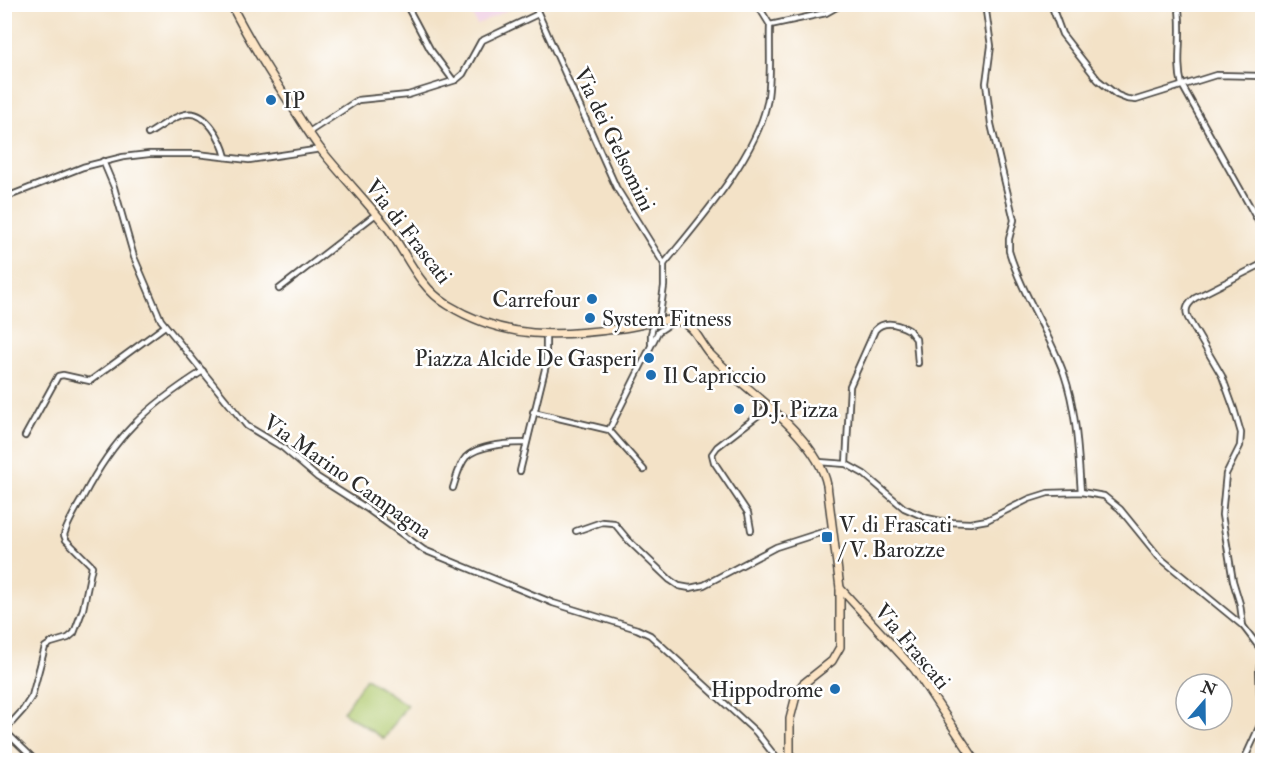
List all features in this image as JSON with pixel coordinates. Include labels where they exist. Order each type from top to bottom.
[{"type":"main road","name":"Via di Frascati","points":[[231,4],[264,64],[321,149],[397,241],[420,280],[440,300],[492,326],[520,333],[546,335],[675,321],[691,328],[710,354],[770,407],[819,462],[827,485],[840,588],[839,649],[832,661],[805,682],[797,692],[790,718],[790,760]]},
{"type":"main road","name":"Via Frascati","points":[[840,588],[915,670],[975,760]]},
{"type":"street","points":[[406,4],[430,49],[453,80]]},
{"type":"street","name":"Via dei Gelsomini","points":[[534,4],[616,187],[664,264]]},
{"type":"street","points":[[609,430],[633,386],[661,323],[664,264],[729,179],[761,121],[768,92],[770,25],[757,4]]},
{"type":"street","points":[[770,25],[826,13],[842,4]]},
{"type":"street","points":[[985,4],[991,46],[986,82],[991,124],[1014,220],[1009,239],[1009,251],[1067,385],[1076,424],[1081,492]]},
{"type":"street","points":[[1051,4],[1063,35],[1098,80],[1117,95],[1127,99],[1136,100],[1216,75],[1263,76]]},
{"type":"street","points":[[1178,4],[1182,85],[1263,228]]},
{"type":"street","points":[[309,132],[358,100],[408,95],[461,77],[481,41],[538,14]]},
{"type":"street","points":[[148,134],[183,115],[194,114],[212,128],[220,140],[225,157]]},
{"type":"street","points":[[4,198],[103,161],[149,154],[205,154],[239,160],[254,160],[321,149]]},
{"type":"street","name":"Via Marino Campagna","points":[[103,161],[114,187],[139,272],[165,326],[247,426],[284,448],[314,475],[375,514],[421,548],[553,603],[637,629],[655,639],[756,732],[778,760]]},
{"type":"street","points":[[279,289],[376,214]]},
{"type":"street","points":[[1243,626],[1240,604],[1233,584],[1222,515],[1225,476],[1240,446],[1241,433],[1224,382],[1188,318],[1186,309],[1190,302],[1200,296],[1263,264]]},
{"type":"street","points":[[651,334],[661,323]]},
{"type":"street","points":[[846,464],[850,386],[878,327],[890,324],[911,331],[916,341],[918,363]]},
{"type":"street","points":[[644,325],[651,334],[651,344]]},
{"type":"street","points":[[25,436],[57,376],[63,375],[90,381],[165,326]]},
{"type":"street","points":[[520,471],[546,365],[546,335]]},
{"type":"street","points":[[35,760],[5,730],[32,696],[45,647],[50,643],[72,636],[82,615],[92,566],[65,539],[64,535],[89,486],[116,445],[143,414],[203,371]]},
{"type":"street","points":[[751,530],[751,519],[748,513],[713,460],[712,454],[715,448],[770,407]]},
{"type":"street","points":[[533,412],[609,430],[644,470]]},
{"type":"street","points":[[453,488],[463,462],[470,455],[498,445],[526,444]]},
{"type":"street","points":[[819,462],[846,464],[864,474],[904,508],[923,517],[946,522],[970,523],[989,519],[1043,494],[1081,492],[1099,494],[1111,501],[1159,557],[1243,626],[1263,651],[1259,670],[1261,723],[1244,760]]},
{"type":"street","points":[[576,531],[602,522],[612,522],[670,580],[682,587],[692,588],[704,585],[776,547],[832,529]]},
{"type":"shaded area","points":[[519,4],[477,25],[468,5]]},
{"type":"green space","points":[[366,678],[407,705],[384,739],[343,712]]},
{"type":"place","name":"IP","points":[[271,100]]},
{"type":"place","name":"Carrefour","points":[[592,299]]},
{"type":"place","name":"System Fitness","points":[[590,318]]},
{"type":"place","name":"Piazza Alcide De Gasperi","points":[[649,358]]},
{"type":"place","name":"Il Capriccio","points":[[651,375]]},
{"type":"place","name":"D.J. Pizza","points":[[739,409]]},
{"type":"place","name":"V. di Frascati / V. Barozze","points":[[827,537]]},
{"type":"place","name":"Hippodrome","points":[[835,689]]}]
